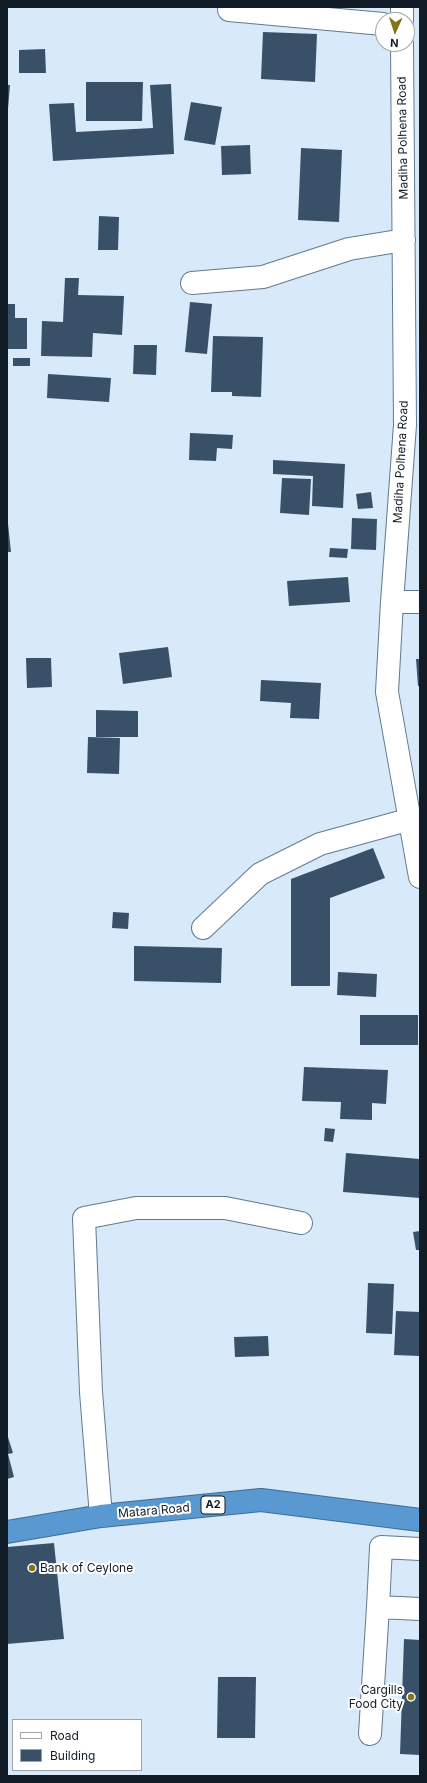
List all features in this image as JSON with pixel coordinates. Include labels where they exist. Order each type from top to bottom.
[{"type":"highway","name":"Matara Road","points":[[7,1532],[101,1516],[261,1500],[420,1520]]},
{"type":"street","points":[[229,10],[375,23]]},
{"type":"street","name":"Madiha Polhena Road","points":[[402,52],[406,425],[392,602],[387,692],[420,877]]},
{"type":"street","points":[[192,284],[263,277],[349,249],[404,240]]},
{"type":"street","points":[[392,602],[420,602]]},
{"type":"street","points":[[203,928],[260,874],[320,844],[410,819]]},
{"type":"street","points":[[101,1516],[91,1392],[84,1218],[136,1208],[225,1208],[301,1223]]},
{"type":"street","points":[[370,1734],[381,1547],[420,1549]]},
{"type":"street","points":[[378,1607],[420,1609]]},
{"type":"building","points":[[263,32],[317,34],[315,82],[261,79]]},
{"type":"building","points":[[45,49],[46,73],[19,73],[19,50]]},
{"type":"building","points":[[86,82],[143,82],[142,121],[86,121]]},
{"type":"building","points":[[171,84],[174,154],[53,161],[49,104],[74,103],[76,132],[153,128],[150,85]]},
{"type":"building","points":[[7,85],[10,85],[8,109],[7,109]]},
{"type":"building","points":[[191,102],[222,107],[215,145],[184,140]]},
{"type":"building","points":[[250,145],[251,174],[222,175],[221,146]]},
{"type":"building","points":[[301,148],[342,150],[339,222],[298,220]]},
{"type":"building","points":[[99,216],[119,217],[118,250],[98,250]]},
{"type":"building","points":[[65,278],[79,278],[78,295],[124,296],[122,335],[93,333],[92,357],[41,356],[42,321],[63,322]]},
{"type":"building","points":[[190,302],[212,304],[207,354],[185,352]]},
{"type":"building","points":[[7,304],[15,304],[15,318],[27,318],[27,349],[7,349]]},
{"type":"building","points":[[213,336],[263,337],[261,397],[232,396],[232,392],[211,392]]},
{"type":"building","points":[[134,345],[157,345],[156,375],[133,374]]},
{"type":"building","points":[[13,358],[30,358],[30,366],[13,366]]},
{"type":"building","points":[[48,374],[111,378],[109,402],[47,398]]},
{"type":"building","points":[[190,433],[233,435],[232,449],[217,448],[216,461],[189,460]]},
{"type":"building","points":[[273,460],[345,464],[343,508],[312,506],[313,476],[273,474]]},
{"type":"building","points":[[282,478],[311,479],[309,515],[280,513]]},
{"type":"building","points":[[371,492],[373,508],[358,509],[356,494]]},
{"type":"building","points":[[7,514],[11,552],[7,552]]},
{"type":"building","points":[[352,518],[377,519],[376,550],[351,549]]},
{"type":"building","points":[[330,548],[348,549],[347,558],[329,557]]},
{"type":"building","points":[[348,577],[350,602],[289,606],[287,581]]},
{"type":"building","points":[[168,647],[172,677],[123,684],[119,653]]},
{"type":"building","points":[[26,658],[51,658],[52,687],[27,688]]},
{"type":"building","points":[[416,659],[420,659],[420,686],[418,686]]},
{"type":"building","points":[[261,680],[321,683],[319,719],[290,718],[291,703],[260,701]]},
{"type":"building","points":[[96,710],[138,711],[138,737],[96,737]]},
{"type":"building","points":[[88,737],[120,738],[119,774],[87,773]]},
{"type":"building","points":[[373,848],[385,878],[330,898],[330,986],[291,986],[291,879]]},
{"type":"building","points":[[113,912],[129,913],[128,929],[112,928]]},
{"type":"building","points":[[134,946],[222,948],[221,983],[134,981]]},
{"type":"building","points":[[338,972],[377,974],[376,997],[337,995]]},
{"type":"building","points":[[360,1015],[418,1015],[418,1045],[360,1045]]},
{"type":"building","points":[[304,1067],[388,1070],[386,1104],[372,1103],[372,1120],[340,1119],[341,1102],[302,1101]]},
{"type":"building","points":[[325,1128],[335,1129],[333,1142],[324,1141]]},
{"type":"building","points":[[346,1153],[420,1159],[420,1198],[343,1192]]},
{"type":"building","points":[[420,1231],[420,1250],[416,1250],[413,1232]]},
{"type":"building","points":[[368,1283],[394,1284],[392,1334],[366,1333]]},
{"type":"building","points":[[396,1311],[420,1312],[420,1356],[394,1355]]},
{"type":"building","points":[[268,1336],[269,1356],[235,1357],[234,1337]]},
{"type":"building","points":[[7,1434],[13,1453],[8,1454],[14,1477],[7,1479]]},
{"type":"building","points":[[54,1543],[64,1639],[7,1644],[7,1547]]},
{"type":"building","name":"Cargills Food City","points":[[404,1639],[420,1640],[420,1755],[400,1754]]},
{"type":"building","points":[[218,1677],[256,1677],[255,1738],[217,1738]]},
{"type":"place","name":"Bank of Ceylone","points":[[32,1568]]},
{"type":"place","name":"Cargills Food City","points":[[411,1697]]}]
